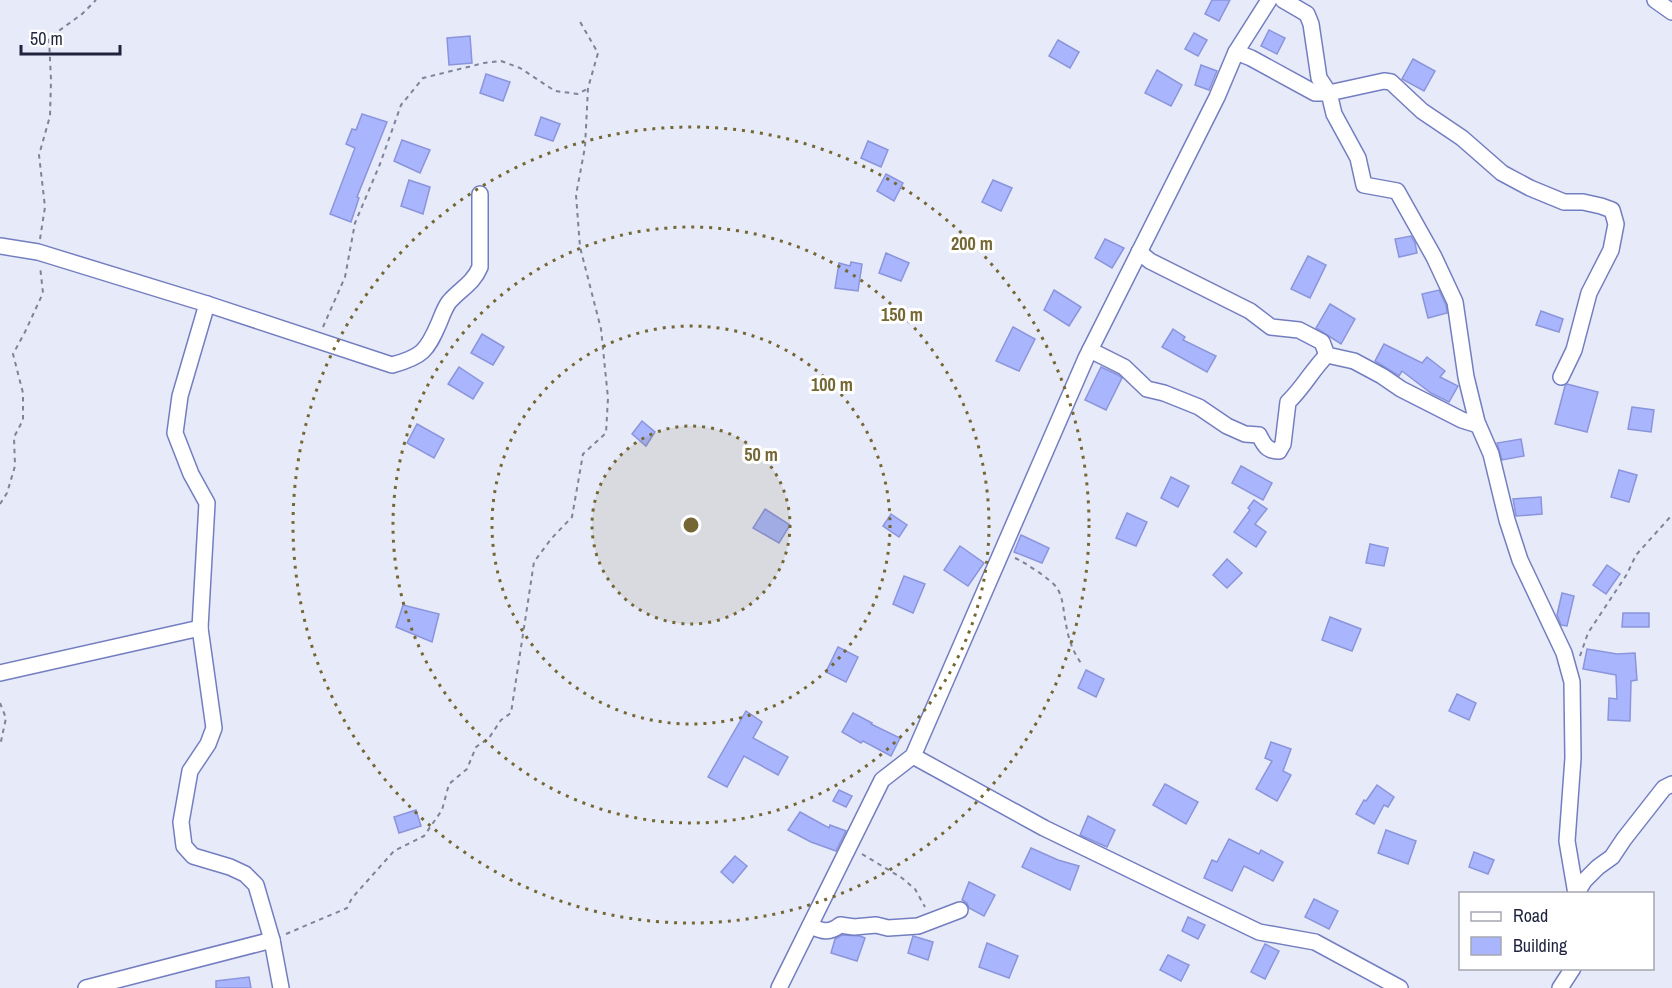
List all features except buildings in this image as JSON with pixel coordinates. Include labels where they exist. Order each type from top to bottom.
[{"type":"street","points":[[779,988],[882,780],[914,756],[1090,350],[1217,97],[1236,52],[1269,0]]},
{"type":"street","points":[[1283,0],[1307,14],[1311,24],[1319,78],[1329,93],[1334,114],[1358,158],[1364,185],[1397,191],[1434,257],[1455,302],[1466,377],[1478,425],[1491,454],[1520,560],[1564,653],[1572,682],[1573,758],[1567,841],[1576,892]]},
{"type":"street","points":[[1655,0],[1672,12]]},
{"type":"street","points":[[1236,52],[1315,93],[1329,93],[1384,81],[1391,82],[1422,111],[1462,138],[1502,173],[1564,202],[1583,202],[1612,210],[1616,224],[1611,250],[1589,293],[1574,350],[1561,377]]},
{"type":"street","points":[[0,246],[38,252],[393,365],[408,361],[430,344],[444,310],[457,294],[476,278],[480,267],[480,194]]},
{"type":"street","points":[[1139,252],[1150,261],[1250,311],[1271,327],[1299,330],[1322,342],[1327,355]]},
{"type":"street","points":[[207,304],[180,396],[175,433],[191,474],[207,503],[200,628],[214,728],[208,744],[190,771],[181,822],[184,846],[193,856],[245,874],[256,885],[272,940],[281,988]]},
{"type":"street","points":[[1090,350],[1124,367],[1147,389],[1199,407],[1227,426],[1245,434],[1258,435],[1265,447],[1273,451],[1278,451],[1283,444],[1288,402],[1298,393],[1327,355]]},
{"type":"street","points":[[1327,355],[1353,362],[1462,420],[1478,425]]},
{"type":"street","points":[[0,673],[200,628]]},
{"type":"street","points":[[914,756],[1044,828],[1259,932],[1315,942],[1400,988]]},
{"type":"street","points":[[1577,892],[1584,881],[1612,857],[1664,788],[1672,784]]},
{"type":"street","points":[[810,926],[821,931],[834,930],[840,925],[901,928],[918,926],[960,910]]},
{"type":"street","points":[[86,988],[272,940]]},
{"type":"street","points":[[1560,988],[1572,970]]},
{"type":"path","points":[[272,940],[347,908],[352,898],[394,851],[424,836],[442,810],[449,784],[467,769],[476,747],[489,738],[501,720],[511,713],[534,562],[551,538],[572,518],[583,454],[606,433],[608,398],[601,329],[579,247],[576,195],[585,147],[588,88],[598,53],[579,20]]},
{"type":"path","points":[[317,341],[345,278],[355,223],[380,164],[401,105],[423,78],[501,61],[520,68],[555,90],[578,94],[588,88]]},
{"type":"path","points":[[1572,682],[1588,633],[1627,574],[1636,555],[1672,515]]},
{"type":"path","points":[[1001,554],[1018,559],[1056,586],[1063,602],[1070,642],[1081,663]]},
{"type":"path","points":[[0,703],[6,718],[0,746]]},
{"type":"path","points":[[849,848],[902,878],[915,889],[933,920]]}]
